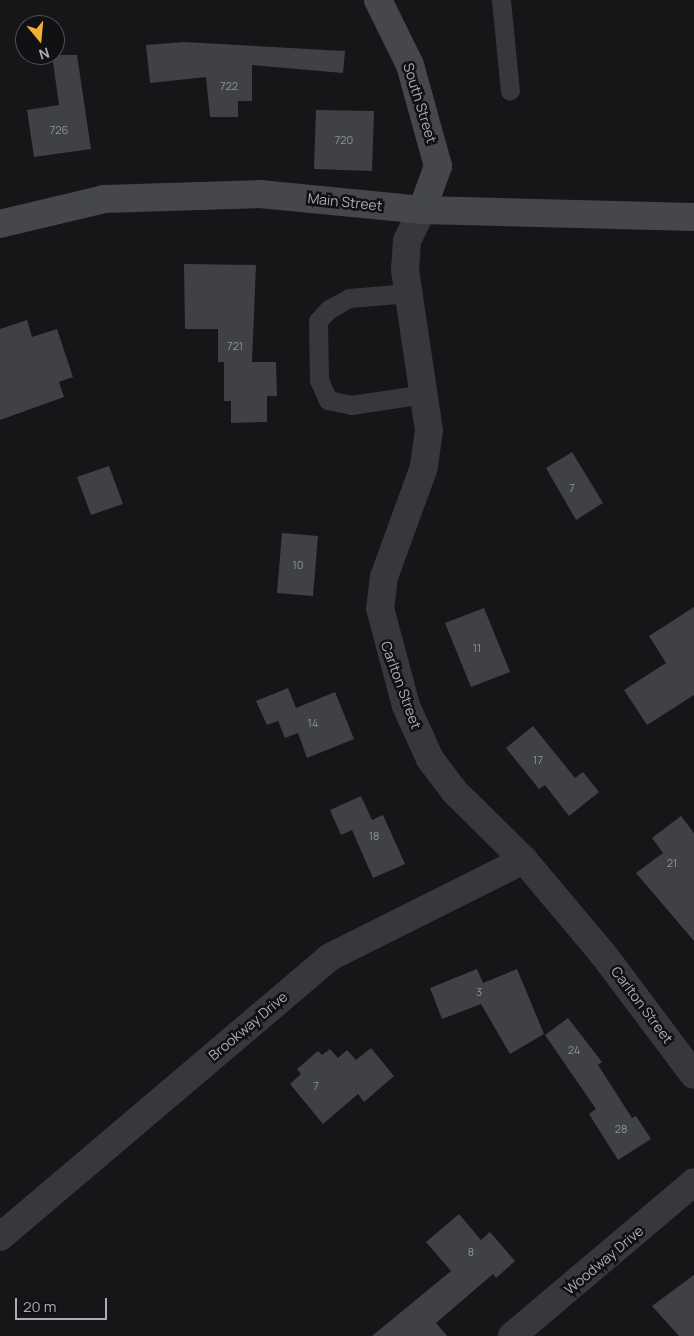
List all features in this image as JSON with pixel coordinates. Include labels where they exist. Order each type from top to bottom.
[{"type":"main road","name":"South Street","points":[[378,0],[410,65],[434,147],[437,172],[422,210]]},
{"type":"main road","name":"Main Street","points":[[0,224],[104,199],[233,195],[422,210],[694,217]]},
{"type":"street","name":"Carlton Street","points":[[422,210],[407,241],[409,293],[429,430],[424,467],[384,577],[382,629],[406,706],[430,760],[454,791],[524,860],[603,954],[694,1075]]},
{"type":"street","name":"Brookway Drive","points":[[0,1237],[330,957],[524,860]]},
{"type":"street","name":"Woodway Drive","points":[[512,1336],[694,1182]]},
{"type":"lane","points":[[501,0],[510,91]]},
{"type":"lane","points":[[409,293],[349,298],[329,310],[318,321],[319,380],[328,400],[351,405],[425,394]]},
{"type":"building","points":[[184,42],[345,51],[343,73],[252,65],[252,101],[238,101],[238,117],[210,117],[206,77],[150,83],[146,45]]},
{"type":"building","points":[[65,55],[77,55],[91,149],[34,157],[27,110],[59,105],[53,65],[65,65]]},
{"type":"building","points":[[316,110],[374,111],[372,171],[314,169]]},
{"type":"building","points":[[184,264],[256,265],[252,362],[276,362],[277,396],[267,396],[267,422],[231,423],[231,401],[224,401],[224,362],[218,362],[218,329],[185,329]]},
{"type":"building","points":[[27,320],[32,337],[57,329],[73,377],[59,382],[64,397],[0,420],[0,329]]},
{"type":"building","points":[[572,452],[603,503],[576,520],[546,468]]},
{"type":"building","points":[[109,466],[123,504],[91,515],[77,477]]},
{"type":"building","points":[[282,533],[318,536],[313,596],[277,593]]},
{"type":"building","points":[[694,607],[694,695],[647,725],[624,690],[666,663],[649,636]]},
{"type":"building","points":[[484,608],[510,672],[471,687],[445,623]]},
{"type":"building","points":[[288,688],[296,708],[335,692],[354,739],[307,758],[298,733],[285,738],[278,721],[267,725],[256,701]]},
{"type":"building","points":[[533,726],[575,778],[583,772],[599,792],[569,816],[545,785],[539,789],[506,748]]},
{"type":"building","points":[[361,796],[372,820],[383,815],[405,864],[373,878],[352,830],[341,835],[330,810]]},
{"type":"building","points":[[681,816],[694,833],[694,941],[636,873],[663,853],[652,838]]},
{"type":"building","points":[[477,969],[483,983],[517,969],[544,1034],[510,1054],[481,1004],[442,1019],[430,988]]},
{"type":"building","points":[[568,1018],[602,1062],[598,1065],[632,1118],[636,1116],[651,1139],[618,1160],[589,1114],[596,1109],[545,1035]]},
{"type":"building","points":[[371,1048],[394,1076],[364,1102],[358,1094],[323,1124],[290,1084],[301,1074],[297,1069],[318,1051],[322,1055],[330,1049],[338,1058],[347,1050],[356,1060]]},
{"type":"building","points":[[459,1214],[481,1240],[490,1232],[515,1261],[496,1278],[493,1274],[436,1323],[447,1336],[372,1336],[451,1271],[426,1242]]},
{"type":"building","points":[[694,1275],[694,1336],[679,1336],[652,1306]]}]
